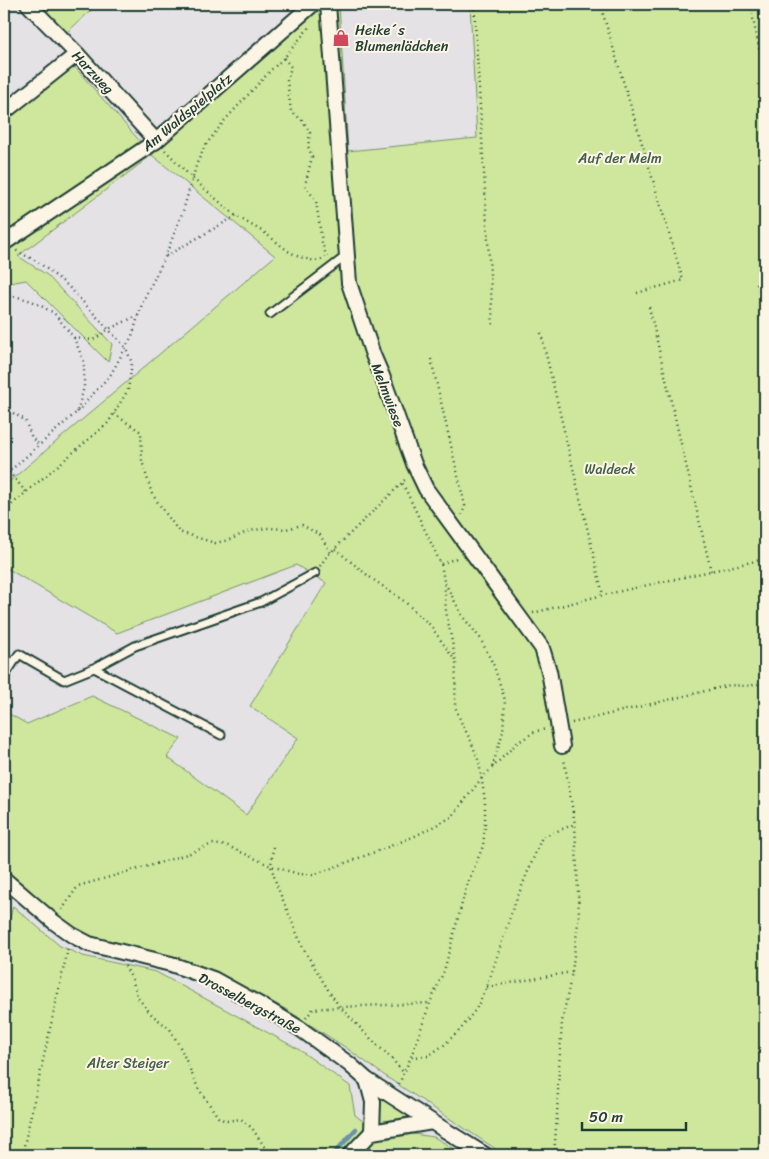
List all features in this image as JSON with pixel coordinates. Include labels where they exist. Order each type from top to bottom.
[{"type":"street","name":"Harzweg","points":[[28,4],[77,54],[156,141]]},
{"type":"street","name":"Am Waldspielplatz","points":[[8,246],[156,141],[313,4]]},
{"type":"street","name":"Melmwiese","points":[[328,4],[349,283],[382,376],[411,474],[426,489],[542,648],[549,671],[562,746]]},
{"type":"street","points":[[4,112],[77,54]]},
{"type":"street","name":"Drosselbergstraße","points":[[4,879],[54,922],[89,944],[171,964],[213,979],[299,1028],[349,1064],[367,1080],[485,1155]]},
{"type":"street","points":[[367,1080],[373,1102],[372,1132]]},
{"type":"street","points":[[350,1155],[372,1132],[432,1122]]},
{"type":"lane","points":[[270,314],[347,255]]},
{"type":"lane","points":[[4,677],[20,654],[64,680],[94,668],[136,646],[261,602],[314,574]]},
{"type":"lane","points":[[94,668],[221,735]]},
{"type":"path","points":[[474,4],[492,325]]},
{"type":"path","points":[[600,4],[683,280],[638,293]]},
{"type":"path","points":[[750,4],[765,78]]},
{"type":"path","points":[[4,476],[77,412],[111,374],[132,336],[143,302],[166,257],[183,211],[197,163],[205,146],[214,132],[284,58],[308,30],[313,21]]},
{"type":"path","points":[[156,141],[192,178],[236,216],[265,233],[299,257],[316,261],[327,259],[322,242],[316,201],[304,185],[312,157],[308,146],[310,133],[302,121],[291,111],[287,81],[291,67],[284,58]]},
{"type":"path","points":[[166,257],[236,216]]},
{"type":"path","points":[[4,511],[108,423],[128,390],[132,363],[126,348],[67,285],[38,262],[8,246]]},
{"type":"path","points":[[758,284],[765,318]]},
{"type":"path","points":[[4,295],[32,301],[54,314],[74,338],[84,362],[84,387],[77,412]]},
{"type":"path","points":[[649,307],[712,571]]},
{"type":"path","points":[[74,338],[93,340],[109,329],[139,315]]},
{"type":"path","points":[[541,333],[603,595]]},
{"type":"path","points":[[431,359],[465,506],[462,514],[467,522]]},
{"type":"path","points":[[4,410],[8,410],[25,420],[32,438],[38,445]]},
{"type":"path","points":[[114,414],[141,432],[142,461],[152,494],[179,532],[215,543],[229,540],[249,531],[267,528],[286,529],[302,525],[320,535],[331,553]]},
{"type":"path","points":[[9,472],[26,492]]},
{"type":"path","points":[[327,556],[411,474]]},
{"type":"path","points":[[402,482],[411,474]]},
{"type":"path","points":[[394,1097],[444,971],[466,888],[483,846],[485,827],[485,802],[479,762],[455,706],[456,662],[446,611],[441,564],[402,482]]},
{"type":"path","points":[[335,549],[404,601],[430,625],[456,662]]},
{"type":"path","points":[[441,564],[472,552]]},
{"type":"path","points":[[519,616],[765,559]]},
{"type":"path","points":[[444,581],[463,617],[480,638],[494,666],[505,700],[502,732],[491,769]]},
{"type":"path","points":[[54,922],[78,886],[145,868],[212,844],[228,846],[271,866],[300,874],[314,875],[383,850],[452,817],[481,779],[516,743],[536,731],[730,685],[747,686],[765,682]]},
{"type":"path","points":[[554,1155],[558,1115],[562,1022],[572,972],[579,916],[575,824],[562,746]]},
{"type":"path","points":[[411,1057],[428,1056],[444,1045],[461,1029],[476,1009],[487,986],[513,908],[542,837],[575,824]]},
{"type":"path","points":[[272,847],[271,866],[303,948],[340,1007],[404,1073]]},
{"type":"path","points":[[22,1155],[72,935]]},
{"type":"path","points":[[106,949],[122,959],[132,979],[138,998],[152,1015],[170,1029],[198,1088],[218,1117],[225,1121],[241,1119],[252,1128],[270,1155]]},
{"type":"path","points":[[487,986],[572,972]]},
{"type":"path","points":[[299,1028],[313,1009],[430,1003]]},
{"type":"green space","points":[[35,4],[98,4],[65,34]]},
{"type":"green space","points":[[326,4],[339,4],[348,151],[477,138],[470,4],[765,4],[765,1155],[505,1155],[287,1010],[217,972],[190,962],[93,937],[73,928],[4,870],[4,711],[27,724],[92,696],[181,739],[167,757],[246,815],[298,738],[250,706],[326,583],[296,565],[117,633],[8,569],[4,575],[4,486],[275,256],[152,155]]},
{"type":"green space","points":[[73,65],[152,155],[18,256],[47,275],[112,344],[108,362],[26,280],[4,284],[4,121]]},
{"type":"green space","name":"Alter Steiger","points":[[13,906],[60,946],[83,956],[156,972],[298,1049],[350,1086],[355,1115],[386,1139],[413,1134],[434,1137],[465,1155],[4,1155],[4,941]]},
{"type":"green space","points":[[379,1095],[412,1116],[380,1122]]},
{"type":"waterway","points":[[333,1155],[356,1129]]},
{"type":"place","name":"Heike´s Blumenlädchen","points":[[341,38]]},
{"type":"park label","name":"Auf der Melm","points":[[620,158]]},
{"type":"park label","name":"Waldeck","points":[[610,469]]}]
